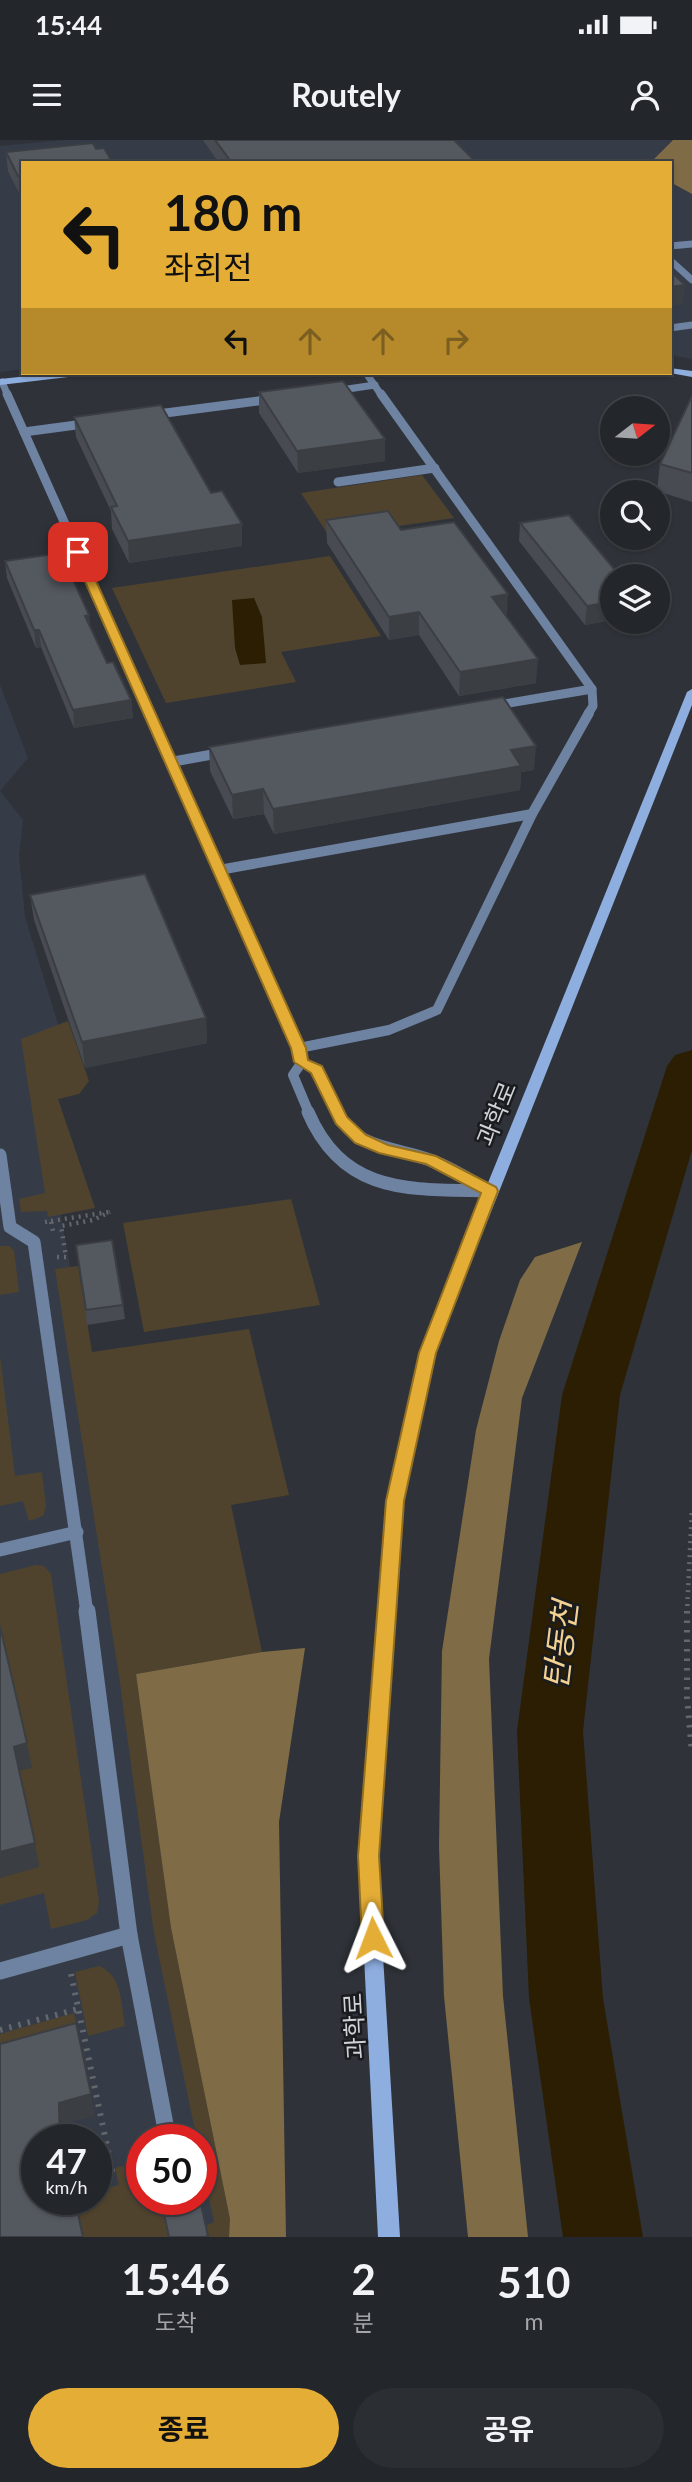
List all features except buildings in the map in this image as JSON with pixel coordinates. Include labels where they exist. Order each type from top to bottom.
[{"type":"main road","points":[[672,370],[692,374]]},
{"type":"main road","points":[[1,382],[60,375]]},
{"type":"main road","name":"과학로","points":[[389,2237],[368,1856],[395,1501],[427,1353],[692,692]]},
{"type":"lane","points":[[672,244],[692,244]]},
{"type":"lane","points":[[672,262],[692,280]]},
{"type":"lane","points":[[672,328],[692,325]]},
{"type":"lane","points":[[299,1048],[406,1025],[437,1010],[532,814],[593,706],[592,689],[368,375]]},
{"type":"lane","points":[[1,382],[299,1048],[302,1062],[293,1075],[322,1141],[351,1171],[401,1189],[490,1191]]},
{"type":"lane","points":[[321,392],[375,385]]},
{"type":"lane","points":[[140,416],[280,398]]},
{"type":"lane","points":[[24,432],[101,422]]},
{"type":"lane","points":[[338,482],[435,468]]},
{"type":"lane","points":[[483,708],[592,689]]},
{"type":"lane","points":[[171,762],[239,750]]},
{"type":"lane","points":[[219,870],[532,814]]},
{"type":"lane","points":[[302,1062],[317,1069],[341,1120],[360,1139],[384,1149],[430,1160],[490,1191]]},
{"type":"lane","points":[[0,1155],[5,1228],[34,1242],[77,1532],[129,1935],[165,2124]]},
{"type":"lane","points":[[0,1550],[77,1532]]},
{"type":"lane","points":[[0,1971],[129,1935]]},
{"type":"path","points":[[51,1221],[110,1212],[93,1220],[61,1226]]},
{"type":"path","points":[[692,1508],[691,1569],[687,1606],[687,1697],[692,1753]]},
{"type":"path","points":[[71,1973],[102,2124]]},
{"type":"path","points":[[0,2030],[78,2009]]},
{"type":"shaded area","points":[[64,140],[673,140],[652,161],[21,161],[21,369],[0,372],[0,146]]},
{"type":"shaded area","points":[[673,140],[692,140],[692,194],[672,183],[672,161],[652,161]]},
{"type":"shaded area","points":[[672,183],[692,194],[692,359],[672,355]]},
{"type":"shaded area","points":[[422,475],[454,518],[329,536],[301,493]]},
{"type":"shaded area","points":[[330,556],[381,636],[281,652],[296,682],[166,703],[112,588]]},
{"type":"shaded area","points":[[254,598],[262,617],[266,663],[240,665],[235,648],[232,600]]},
{"type":"shaded area","points":[[0,685],[28,758],[0,791]]},
{"type":"shaded area","points":[[0,791],[23,820],[19,856],[25,917],[70,1063],[35,1072],[70,1267],[136,1674],[171,1928],[211,2124],[126,2124],[126,2215],[217,2215],[217,2154],[230,2218],[286,2237],[0,2237]]},
{"type":"shaded area","points":[[68,1021],[89,1081],[79,1094],[58,1099],[95,1208],[48,1217],[47,1211],[21,1212],[19,1199],[45,1193],[21,1039]]},
{"type":"shaded area","points":[[291,1199],[320,1305],[144,1332],[123,1223]]},
{"type":"shaded area","points":[[582,1242],[522,1398],[489,1659],[503,1996],[528,2237],[468,2237],[444,1996],[439,1846],[442,1651],[476,1430],[499,1341],[520,1280],[535,1257]]},
{"type":"shaded area","points":[[0,1246],[9,1246],[14,1250],[19,1292],[0,1295]]},
{"type":"shaded area","points":[[78,1266],[92,1352],[249,1329],[289,1495],[231,1505],[262,1652],[136,1674],[171,1928],[211,2124],[194,2124],[154,1933],[119,1676],[55,1269]]},
{"type":"shaded area","points":[[0,1356],[15,1476],[42,1472],[46,1507],[43,1516],[29,1521],[23,1501],[0,1506]]},
{"type":"shaded area","points":[[36,1565],[44,1566],[51,1574],[99,1902],[97,1913],[87,1920],[51,1929],[44,1893],[0,1905],[0,1878],[39,1866],[18,1771],[31,1767],[0,1627],[0,1574]]},
{"type":"shaded area","points":[[305,1648],[279,1822],[286,2237],[229,2237],[230,2219],[217,2155],[217,2124],[211,2124],[171,1928],[136,1674],[262,1652]]},
{"type":"shaded area","points":[[99,1966],[107,1970],[116,1983],[125,2026],[88,2036],[75,1972]]},
{"type":"shaded area","points":[[74,2013],[81,2045],[0,2068],[0,2034]]},
{"type":"shaded area","points":[[217,2155],[230,2219],[229,2237],[207,2237],[205,2226],[214,2222],[213,2215],[217,2215]]},
{"type":"shaded area","points":[[126,2165],[126,2215],[163,2215],[168,2237],[83,2237],[79,2215],[112,2215],[112,2187],[119,2185],[115,2168]]},
{"type":"waterway","name":"탄동천","points":[[603,2237],[566,1998],[550,1731],[591,1395],[692,1066]]},
{"type":"route","points":[[78,552],[299,1048],[302,1062],[317,1069],[341,1120],[360,1139],[384,1149],[430,1160],[490,1191],[427,1353],[395,1501],[368,1856],[373,1938]]}]
